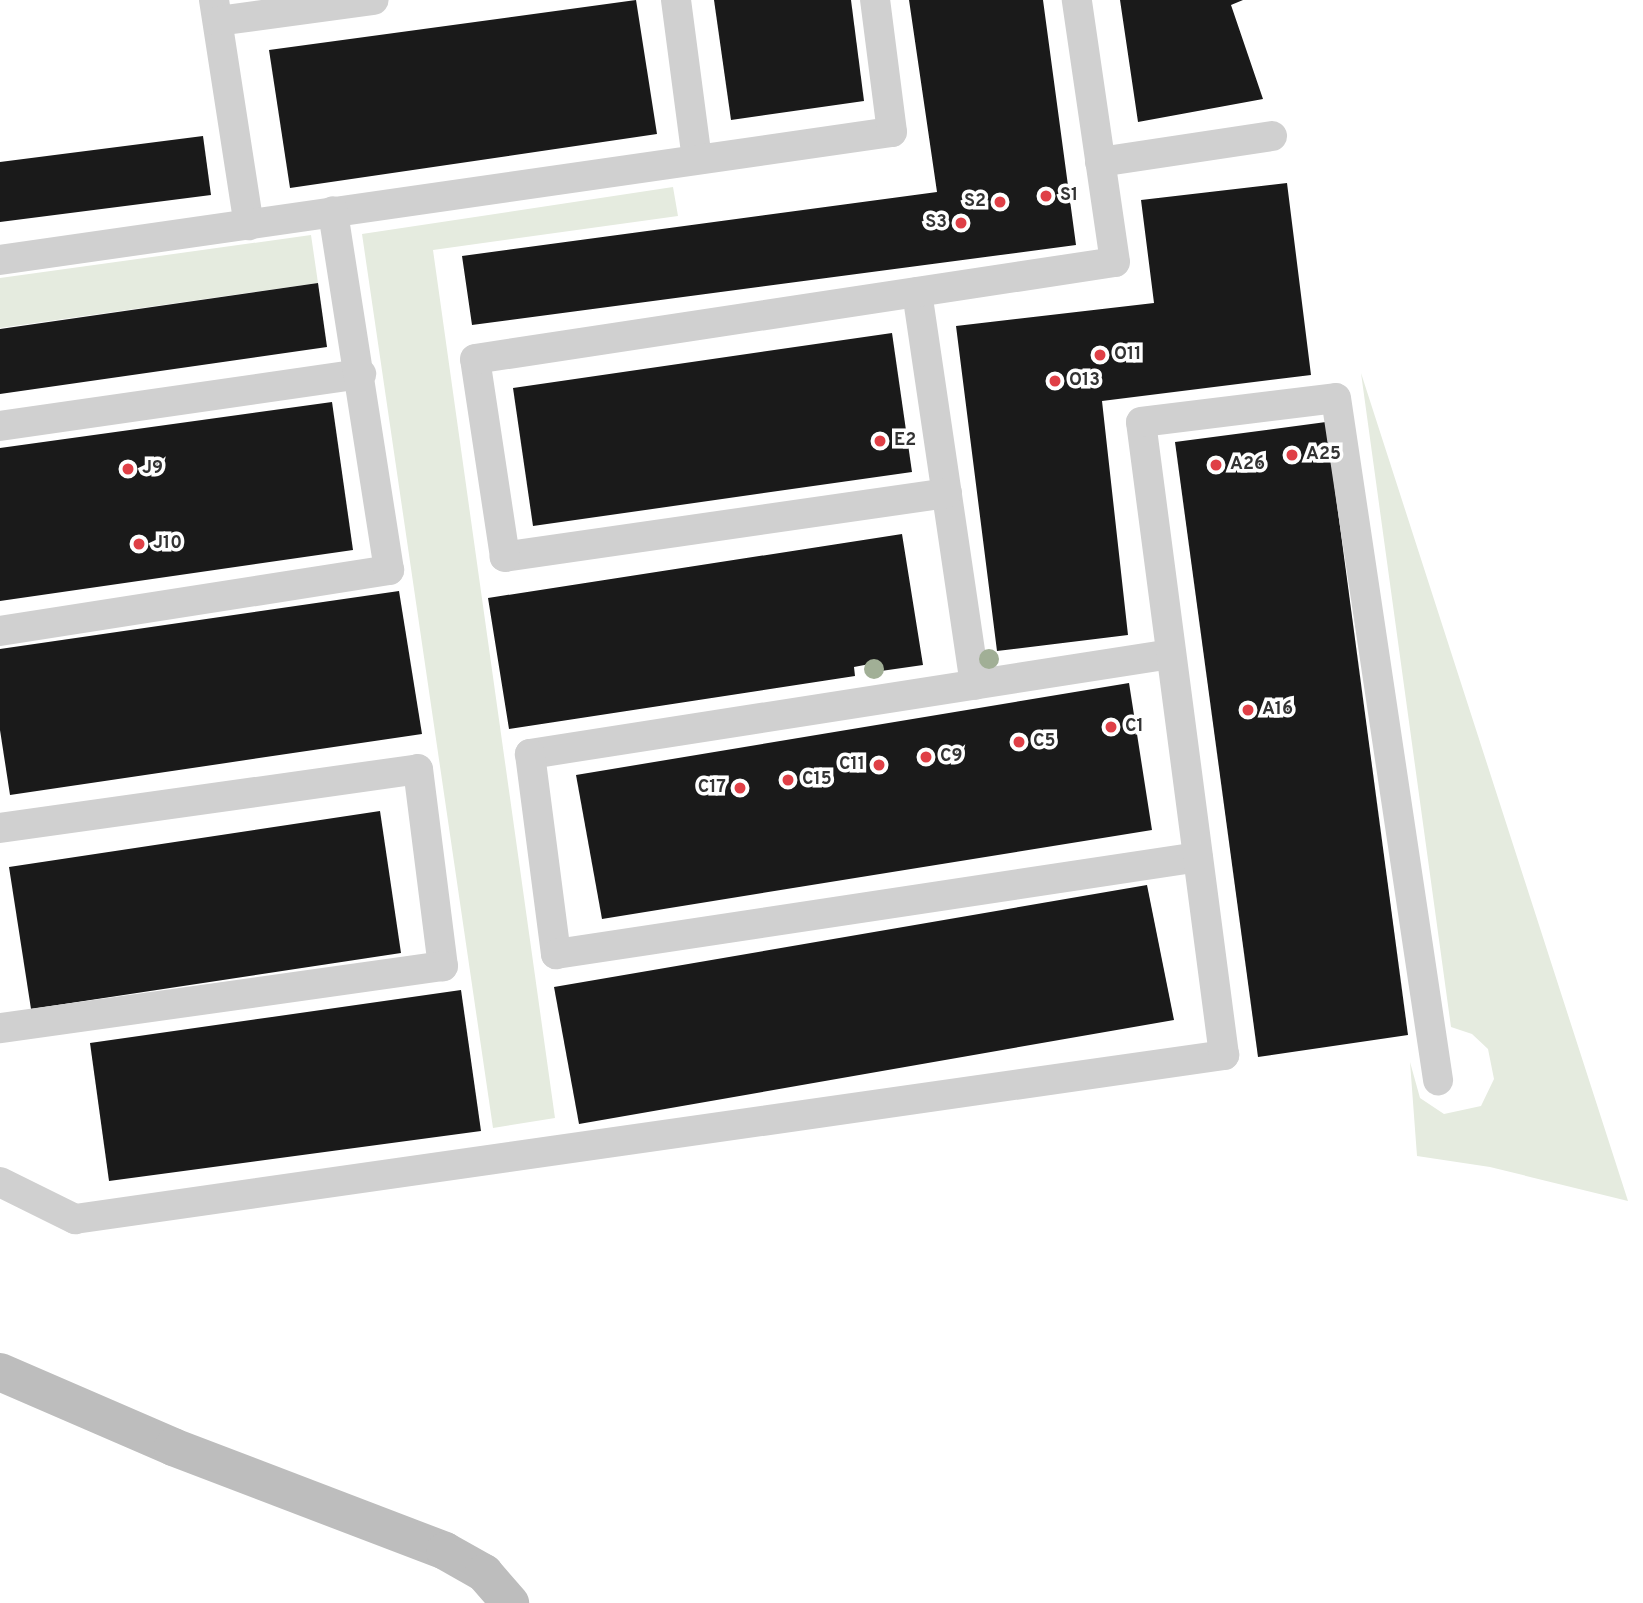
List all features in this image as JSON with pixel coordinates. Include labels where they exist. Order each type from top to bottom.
[{"type":"street","points":[[249,225],[216,11],[374,0]]},
{"type":"street","points":[[676,0],[698,159]]},
{"type":"street","points":[[0,260],[892,132],[875,0]]},
{"type":"street","points":[[947,493],[505,557],[475,359],[1115,262],[1077,0]]},
{"type":"street","points":[[1101,162],[1272,136]]},
{"type":"street","points":[[0,631],[389,570],[361,374],[333,211]]},
{"type":"street","points":[[917,292],[975,685]]},
{"type":"street","points":[[0,426],[361,374]]},
{"type":"street","points":[[0,1182],[75,1219],[1224,1055],[1141,422],[1336,397],[1438,1080]]},
{"type":"street","points":[[1171,654],[530,754],[556,954],[1198,856]]},
{"type":"street","points":[[0,828],[418,769],[443,966],[0,1028]]},
{"type":"street","points":[[0,1372],[173,1447],[445,1551],[484,1573],[510,1603]]},
{"type":"shaded area","points":[[673,187],[678,216],[433,250],[555,1118],[493,1128],[362,234]]},
{"type":"shaded area","points":[[311,235],[318,283],[0,328],[0,278]]},
{"type":"shaded area","points":[[1361,373],[1628,1201],[1490,1167],[1417,1156],[1410,1062],[1420,1098],[1444,1114],[1481,1106],[1494,1079],[1488,1049],[1472,1034],[1451,1027]]},
{"type":"building","points":[[636,0],[657,134],[290,188],[269,50]]},
{"type":"building","points":[[714,0],[851,0],[864,101],[731,120]]},
{"type":"building","points":[[909,0],[1043,0],[1076,245],[472,325],[462,256],[937,192]]},
{"type":"building","points":[[1120,0],[1243,0],[1231,5],[1263,99],[1138,122]]},
{"type":"building","points":[[203,136],[211,195],[0,222],[0,162]]},
{"type":"building","points":[[1287,183],[1311,375],[1102,401],[1128,635],[997,651],[956,326],[1154,303],[1141,200]]},
{"type":"building","points":[[318,283],[327,347],[0,394],[0,329]]},
{"type":"building","points":[[892,333],[912,472],[533,526],[513,388]]},
{"type":"building","points":[[332,402],[353,550],[0,601],[0,448]]},
{"type":"building","points":[[1326,422],[1408,1035],[1258,1057],[1175,442]]},
{"type":"building","points":[[902,534],[923,665],[881,671],[880,662],[854,667],[855,676],[509,729],[488,598]]},
{"type":"building","points":[[399,591],[422,734],[10,795],[0,730],[0,649]]},
{"type":"building","points":[[1129,683],[1152,830],[602,919],[576,775]]},
{"type":"building","points":[[380,811],[401,953],[31,1009],[9,867]]},
{"type":"building","points":[[1147,885],[1174,1020],[579,1124],[554,987]]},
{"type":"building","points":[[461,990],[481,1131],[109,1181],[90,1043]]},
{"type":"place","name":"S1","points":[[1046,196]]},
{"type":"place","name":"S2","points":[[1000,202]]},
{"type":"place","name":"S3","points":[[961,223]]},
{"type":"place","name":"O11","points":[[1100,355]]},
{"type":"place","name":"O13","points":[[1055,381]]},
{"type":"place","name":"E2","points":[[880,441]]},
{"type":"place","name":"A25","points":[[1292,455]]},
{"type":"place","name":"A26","points":[[1216,465]]},
{"type":"place","name":"J9","points":[[128,469]]},
{"type":"place","name":"J10","points":[[139,544]]},
{"type":"place","name":"A16","points":[[1248,710]]},
{"type":"place","name":"C1","points":[[1111,727]]},
{"type":"place","name":"C5","points":[[1019,742]]},
{"type":"place","name":"C9","points":[[926,757]]},
{"type":"place","name":"C11","points":[[879,765]]},
{"type":"place","name":"C15","points":[[788,780]]},
{"type":"place","name":"C17","points":[[740,788]]}]
